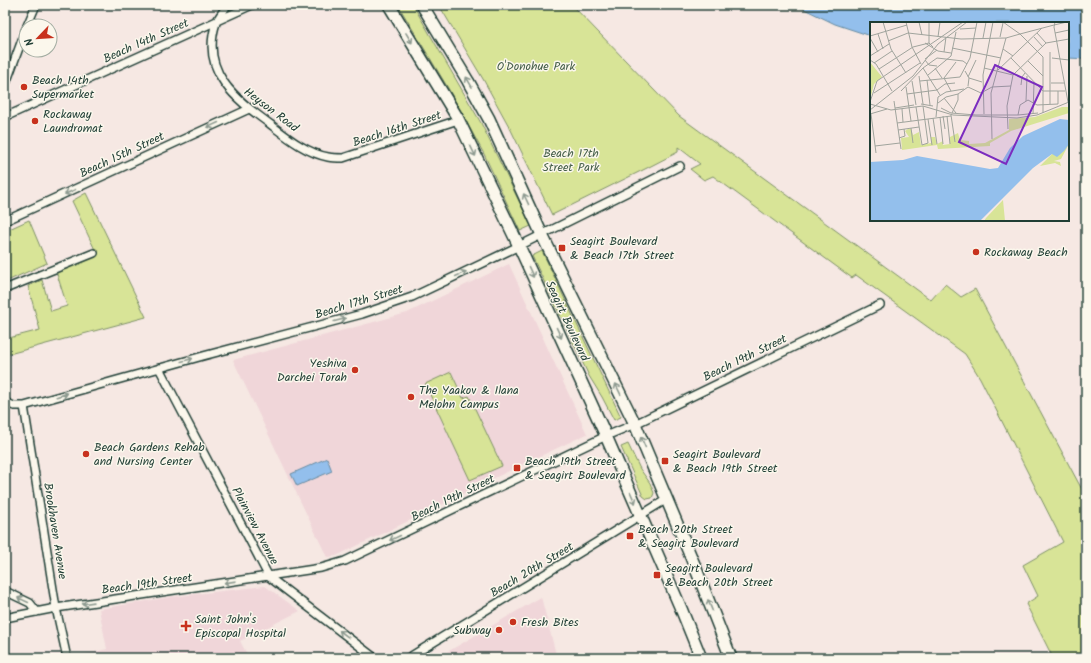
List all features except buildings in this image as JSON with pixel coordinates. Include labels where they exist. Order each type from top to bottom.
[{"type":"main road","name":"Seagirt Boulevard","points":[[389,5],[458,120],[519,246],[606,436],[682,611],[700,658]]},
{"type":"main road","name":"Seagirt Boulevard","points":[[422,5],[489,119],[542,234],[635,424],[731,658]]},
{"type":"street","points":[[30,18],[36,5]]},
{"type":"street","name":"Heyson Road","points":[[227,5],[216,22],[211,43],[213,59],[224,84],[249,109],[286,136],[312,152],[327,157],[343,158]]},
{"type":"street","name":"Beach 14th Street","points":[[5,117],[252,5]]},
{"type":"street","points":[[5,86],[18,51]]},
{"type":"street","name":"Beach 15th Street","points":[[5,221],[249,109]]},
{"type":"street","name":"Beach 16th Street","points":[[343,158],[458,120]]},
{"type":"street","name":"Beach 17th Street","points":[[24,406],[159,368],[362,314],[412,297],[680,166]]},
{"type":"street","points":[[5,289],[94,253]]},
{"type":"street","name":"Beach 19th Street","points":[[5,618],[56,608],[269,577],[321,568],[345,561],[606,436],[635,424],[880,304]]},
{"type":"street","name":"Plainview Avenue","points":[[159,368],[269,577],[375,658]]},
{"type":"street","points":[[5,402],[14,406],[24,406]]},
{"type":"street","name":"Brookhaven Avenue","points":[[24,406],[56,608],[67,658]]},
{"type":"street","name":"Beach 20th Street","points":[[408,658],[667,499]]},
{"type":"street","points":[[5,591],[30,603],[37,612]]},
{"type":"shaded area","name":"The Yaakov & Ilana Melohn Campus","points":[[509,264],[587,434],[471,489],[452,500],[336,556],[327,557],[233,360],[407,313]]},
{"type":"shaded area","name":"Saint John's Episcopal Hospital","points":[[265,586],[300,611],[240,641],[249,658],[79,658],[78,656],[107,649],[99,609],[170,597]]},
{"type":"shaded area","points":[[541,597],[557,658],[437,658]]},
{"type":"green space","points":[[398,5],[413,5],[481,123],[531,226],[520,231],[484,154],[448,88]]},
{"type":"green space","points":[[439,5],[572,5],[679,116],[931,300],[945,284],[961,297],[975,289],[1086,497],[1086,658],[1053,658],[1026,604],[1038,596],[1023,565],[1063,542],[980,378],[965,354],[856,275],[852,278],[713,176],[704,180],[690,169],[700,164],[678,147],[678,152],[552,215],[511,130]]},
{"type":"green space","points":[[86,193],[146,317],[9,354],[5,339],[40,330],[28,286],[42,280],[51,311],[67,306],[56,271],[97,254],[72,201]]},
{"type":"green space","points":[[29,220],[47,263],[5,282],[5,231]]},
{"type":"green space","points":[[542,251],[621,417],[614,420],[589,376],[532,256]]},
{"type":"green space","points":[[451,372],[463,398],[469,396],[502,466],[470,480],[425,384]]},
{"type":"green space","points":[[628,444],[640,469],[650,483],[654,493],[652,498],[647,499],[643,496],[621,447]]},
{"type":"water","points":[[796,5],[1086,5],[1086,59],[1069,58],[1069,22],[870,22],[870,36],[835,24]]},
{"type":"water","points":[[327,458],[332,471],[297,486],[291,474]]},
{"type":"place","name":"Beach 14th Supermarket","points":[[24,87]]},
{"type":"place","name":"Rockaway Laundromat","points":[[35,121]]},
{"type":"place","name":"Seagirt Boulevard & Beach 17th Street","points":[[562,248]]},
{"type":"place","name":"Rockaway Beach","points":[[976,252]]},
{"type":"place","name":"Yeshiva Darchei Torah","points":[[355,370]]},
{"type":"place","name":"The Yaakov & Ilana Melohn Campus","points":[[411,397]]},
{"type":"place","name":"Beach Gardens Rehab and Nursing Center","points":[[86,454]]},
{"type":"place","name":"Seagirt Boulevard & Beach 19th Street","points":[[665,461]]},
{"type":"place","name":"Beach 19th Street & Seagirt Boulevard","points":[[517,468]]},
{"type":"place","name":"Beach 20th Street & Seagirt Boulevard","points":[[630,536]]},
{"type":"place","name":"Seagirt Boulevard & Beach 20th Street","points":[[657,575]]},
{"type":"place","name":"Fresh Bites","points":[[513,622]]},
{"type":"place","name":"Saint John's Episcopal Hospital","points":[[186,626]]},
{"type":"place","name":"Subway","points":[[499,630]]},
{"type":"park label","name":"O'Donohue Park","points":[[536,66]]},
{"type":"park label","name":"Beach 17th Street Park","points":[[571,160]]}]
